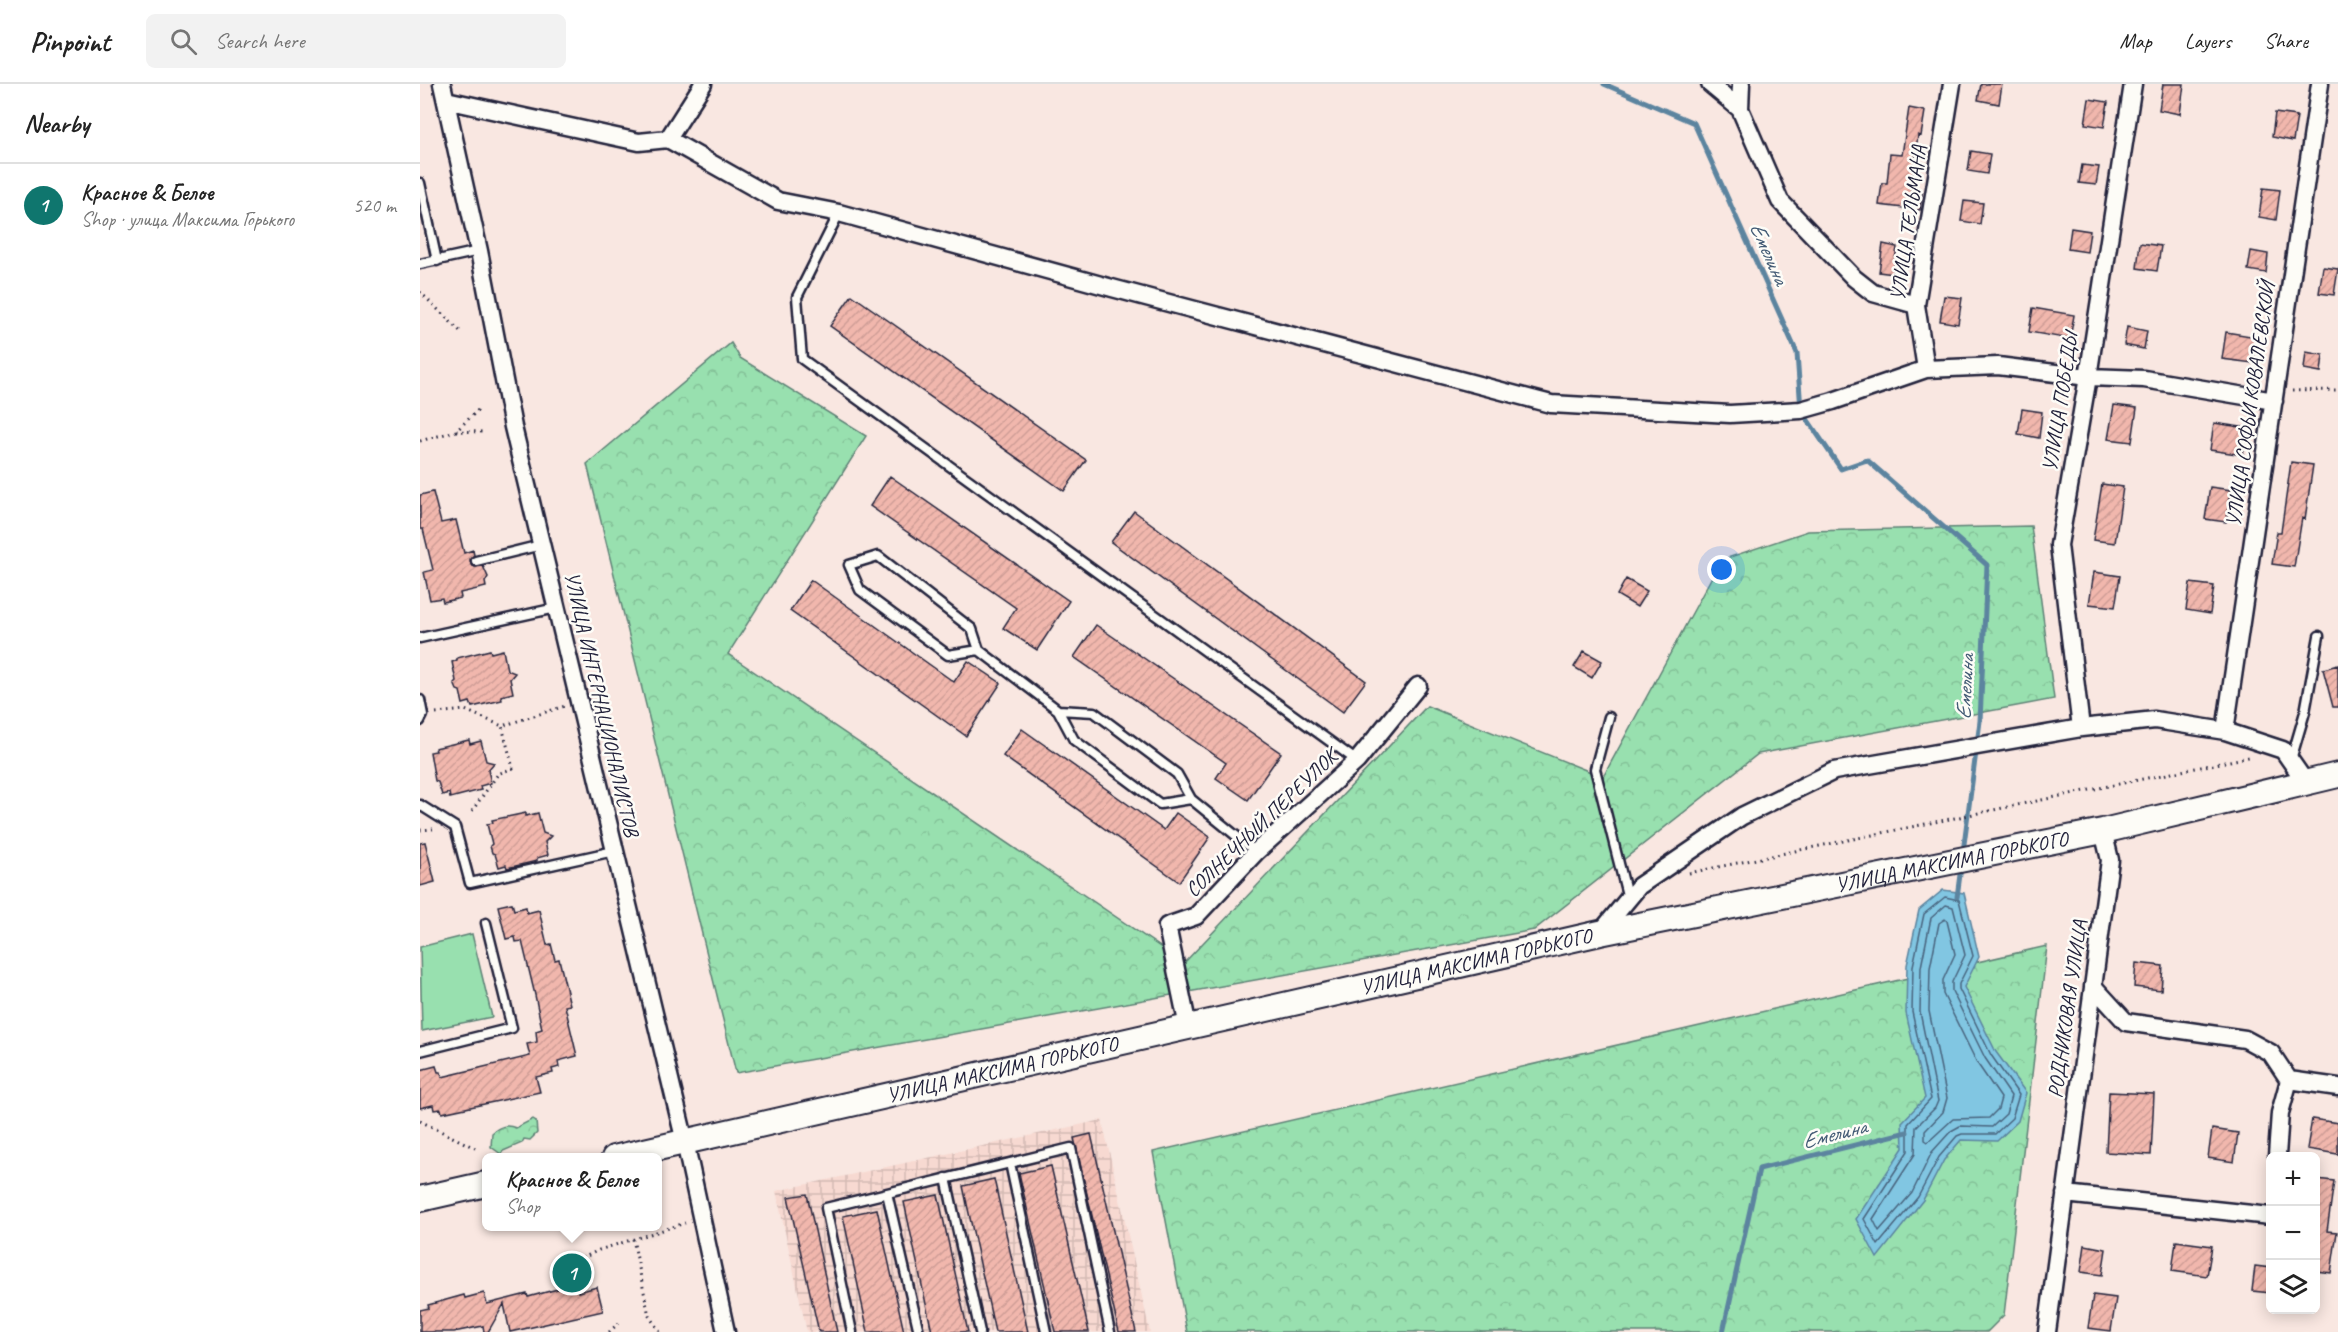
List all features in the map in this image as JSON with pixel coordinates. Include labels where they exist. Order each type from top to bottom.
[{"type":"main road","name":"УЛИЦА МАКСИМА ГОРЬКОГО","points":[[636,1153],[1600,933],[2103,831],[2338,776]]},
{"type":"main road","points":[[420,1197],[482,1186]]},
{"type":"street","points":[[668,139],[703,84]]},
{"type":"street","points":[[1710,84],[1740,109]]},
{"type":"street","points":[[1741,84],[1740,109],[1780,201],[1854,278],[1873,293],[1916,305]]},
{"type":"street","name":"УЛИЦА ТЕЛЬМАНА","points":[[1926,369],[1916,305],[1952,84]]},
{"type":"street","name":"УЛИЦА ПОБЕДЫ","points":[[2081,728],[2059,545],[2088,377],[2133,84]]},
{"type":"street","name":"УЛИЦА СОФЬИ КОВАЛЕВСКОЙ","points":[[2225,731],[2320,84]]},
{"type":"street","points":[[444,92],[639,142],[668,139],[778,201],[839,213],[1551,404],[1730,414],[1801,410],[1926,369],[1998,366],[2088,377],[2144,379],[2275,397]]},
{"type":"street","name":"УЛИЦА ИНТЕРНАЦИОНАЛИСТОВ","points":[[444,92],[479,251],[513,427],[685,1142],[726,1332]]},
{"type":"street","name":"СОЛНЕЧНЫЙ ПЕРЕУЛОК","points":[[1188,1027],[1167,926],[1196,916],[1256,852],[1357,761],[1418,686]]},
{"type":"street","points":[[1600,933],[1639,886],[1742,816],[1834,771],[2081,728],[2155,720],[2225,731],[2283,750],[2306,783]]},
{"type":"street","name":"РОДНИКОВАЯ УЛИЦА","points":[[2047,1332],[2110,860],[2103,831]]},
{"type":"street","points":[[2093,986],[2126,1022],[2245,1039],[2271,1053],[2289,1080],[2338,1087]]},
{"type":"street","points":[[2277,1152],[2280,1113],[2289,1080]]},
{"type":"street","points":[[2065,1194],[2266,1215]]},
{"type":"lane","points":[[420,183],[437,261]]},
{"type":"lane","points":[[839,213],[797,297],[802,359],[1357,761]]},
{"type":"lane","points":[[420,264],[479,251]]},
{"type":"lane","points":[[476,561],[541,545]]},
{"type":"lane","points":[[979,651],[948,655],[860,590],[849,565],[878,556],[972,629],[979,651],[1058,710],[1074,740],[1160,804],[1191,799]]},
{"type":"lane","points":[[421,635],[556,608]]},
{"type":"lane","points":[[2290,760],[2305,712],[2319,636]]},
{"type":"lane","points":[[420,700],[422,718]]},
{"type":"lane","points":[[1058,710],[1094,712],[1177,774],[1191,799],[1256,852]]},
{"type":"lane","points":[[1609,717],[1594,769],[1628,899]]},
{"type":"lane","points":[[420,805],[455,827],[470,883],[614,851]]},
{"type":"lane","points":[[420,1051],[512,1028],[486,923]]},
{"type":"lane","points":[[852,1332],[826,1208],[1071,1148],[1110,1332]]},
{"type":"lane","points":[[1010,1163],[1046,1332]]},
{"type":"lane","points":[[946,1179],[980,1332]]},
{"type":"lane","points":[[887,1193],[919,1332]]},
{"type":"path","points":[[420,292],[461,332]]},
{"type":"path","points":[[2275,397],[2338,390]]},
{"type":"path","points":[[456,431],[478,410]]},
{"type":"path","points":[[420,441],[456,431],[484,432]]},
{"type":"path","points":[[422,718],[465,710],[502,726],[578,703]]},
{"type":"path","points":[[472,811],[498,774],[513,768],[502,726]]},
{"type":"path","points":[[1689,873],[2249,757]]},
{"type":"path","points":[[420,1121],[479,1150]]},
{"type":"path","points":[[662,1230],[701,1219]]},
{"type":"path","points":[[577,1261],[598,1250],[660,1231]]},
{"type":"path","points":[[633,1239],[649,1316],[660,1332]]},
{"type":"path","points":[[609,1332],[619,1323]]},
{"type":"shaded area","points":[[1102,1120],[1150,1332],[807,1332],[776,1191]]},
{"type":"green space","points":[[731,343],[740,358],[866,436],[728,654],[1184,963],[1427,706],[1603,777],[1721,560],[1808,531],[2031,526],[2054,699],[1758,754],[1534,930],[736,1073],[587,464]]},
{"type":"green space","points":[[472,934],[492,1017],[422,1031],[420,947]]},
{"type":"green space","points":[[2047,946],[2004,1315],[1987,1332],[1187,1332],[1153,1152]]},
{"type":"green space","points":[[533,1119],[536,1121],[537,1133],[530,1140],[524,1139],[522,1143],[502,1153],[491,1147],[492,1133],[503,1126],[516,1128]]},
{"type":"water","points":[[1943,890],[1964,893],[1979,957],[1964,987],[1996,1052],[2026,1093],[2018,1121],[1997,1141],[1961,1140],[1944,1160],[1923,1200],[1877,1258],[1856,1219],[1903,1148],[1902,1122],[1925,1098],[1906,1013],[1907,965],[1919,910]]},
{"type":"building","points":[[1981,84],[2002,84],[1999,104],[1978,100]]},
{"type":"building","points":[[2163,84],[2184,84],[2180,114],[2159,110]]},
{"type":"building","points":[[2089,99],[2108,102],[2104,127],[2085,124]]},
{"type":"building","points":[[1909,108],[1925,111],[1921,136],[1918,135],[1911,191],[1922,192],[1920,210],[1879,205],[1882,183],[1887,183],[1890,154],[1902,155]]},
{"type":"building","points":[[2275,113],[2297,116],[2293,141],[2272,137]]},
{"type":"building","points":[[1971,151],[1990,154],[1987,174],[1968,171]]},
{"type":"building","points":[[2082,165],[2099,167],[2096,185],[2079,183]]},
{"type":"building","points":[[2263,188],[2280,190],[2276,220],[2259,217]]},
{"type":"building","points":[[1964,201],[1983,203],[1980,224],[1961,221]]},
{"type":"building","points":[[2071,228],[2090,231],[2087,252],[2068,249]]},
{"type":"building","points":[[2140,243],[2161,246],[2157,271],[2137,268]]},
{"type":"building","points":[[1883,244],[1897,247],[1893,274],[1879,272]]},
{"type":"building","points":[[2251,251],[2268,254],[2266,273],[2248,270]]},
{"type":"building","points":[[2323,267],[2338,269],[2334,295],[2319,293]]},
{"type":"building","points":[[852,295],[1086,460],[1064,491],[830,326]]},
{"type":"building","points":[[1944,296],[1962,298],[1958,324],[1940,321]]},
{"type":"building","points":[[2033,308],[2074,315],[2070,339],[2029,332]]},
{"type":"building","points":[[2127,327],[2147,331],[2144,349],[2124,345]]},
{"type":"building","points":[[2226,332],[2257,337],[2253,363],[2222,359]]},
{"type":"building","points":[[2306,352],[2323,355],[2321,372],[2304,369]]},
{"type":"building","points":[[2114,405],[2137,408],[2132,442],[2108,439]]},
{"type":"building","points":[[2022,409],[2042,412],[2039,438],[2018,434]]},
{"type":"building","points":[[2214,423],[2247,428],[2243,455],[2210,450]]},
{"type":"building","points":[[2291,462],[2313,465],[2305,519],[2302,518],[2294,567],[2272,564],[2277,532],[2281,532]]},
{"type":"building","points":[[890,476],[1069,601],[1037,650],[1003,628],[1016,608],[870,506]]},
{"type":"building","points":[[2102,484],[2123,487],[2115,543],[2093,540]]},
{"type":"building","points":[[2210,487],[2231,490],[2226,522],[2205,519]]},
{"type":"building","points":[[433,492],[441,523],[456,520],[464,553],[473,550],[471,565],[483,566],[488,577],[485,582],[486,587],[460,593],[461,598],[443,602],[442,598],[430,600],[424,572],[433,570],[423,529],[420,529],[420,495]]},
{"type":"building","points":[[1134,511],[1366,681],[1343,712],[1111,542]]},
{"type":"building","points":[[2094,572],[2120,576],[2115,607],[2089,604]]},
{"type":"building","points":[[1626,579],[1647,591],[1637,607],[1617,595]]},
{"type":"building","points":[[811,580],[954,682],[968,661],[1001,683],[966,736],[790,611]]},
{"type":"building","points":[[2190,583],[2214,586],[2210,614],[2186,610]]},
{"type":"building","points":[[1096,625],[1281,753],[1248,800],[1216,778],[1226,763],[1074,657]]},
{"type":"building","points":[[490,650],[491,653],[503,650],[507,670],[515,673],[510,679],[513,693],[501,696],[502,700],[472,707],[470,702],[463,704],[460,691],[454,683],[456,681],[452,662],[457,658]]},
{"type":"building","points":[[1584,651],[1602,661],[1592,678],[1574,667]]},
{"type":"building","points":[[2338,665],[2338,707],[2333,707],[2323,669]]},
{"type":"building","points":[[1022,729],[1164,830],[1176,813],[1210,837],[1179,882],[1003,756]]},
{"type":"building","points":[[469,740],[470,744],[481,741],[486,761],[494,763],[488,770],[491,783],[480,786],[481,790],[450,798],[449,793],[442,795],[438,782],[435,781],[430,752],[436,751],[435,748]]},
{"type":"building","points":[[526,813],[526,816],[538,813],[543,833],[551,836],[545,842],[548,855],[537,858],[537,861],[507,868],[506,865],[499,867],[490,846],[492,844],[487,824],[493,823],[492,820]]},
{"type":"building","points":[[425,842],[435,882],[420,886],[420,843]]},
{"type":"building","points":[[512,903],[514,910],[526,907],[527,913],[539,910],[547,945],[551,944],[555,960],[559,959],[570,1005],[565,1006],[577,1056],[558,1061],[559,1067],[552,1069],[553,1073],[536,1077],[540,1092],[442,1113],[441,1109],[434,1110],[433,1105],[420,1108],[420,1070],[436,1066],[442,1077],[530,1056],[527,1044],[537,1042],[536,1031],[542,1029],[522,941],[516,942],[515,937],[506,939],[498,906]]},
{"type":"building","points":[[2136,963],[2163,966],[2161,990],[2134,987]]},
{"type":"building","points":[[2109,1092],[2154,1094],[2151,1155],[2106,1152]]},
{"type":"building","points":[[2312,1119],[2338,1123],[2338,1154],[2307,1149]]},
{"type":"building","points":[[2212,1129],[2238,1133],[2234,1162],[2208,1158]]},
{"type":"building","points":[[1091,1134],[1136,1332],[1119,1332],[1074,1138]]},
{"type":"building","points":[[1051,1166],[1089,1332],[1055,1332],[1019,1173]]},
{"type":"building","points":[[994,1179],[1028,1332],[995,1332],[963,1186]]},
{"type":"building","points":[[2320,1179],[2334,1181],[2327,1231],[2337,1232],[2331,1273],[2320,1272]]},
{"type":"building","points":[[807,1194],[837,1332],[819,1332],[788,1197]]},
{"type":"building","points":[[938,1195],[968,1332],[932,1332],[904,1202]]},
{"type":"building","points":[[877,1209],[904,1332],[868,1332],[843,1216]]},
{"type":"building","points":[[2176,1241],[2212,1246],[2207,1276],[2172,1271]]},
{"type":"building","points":[[2085,1245],[2106,1249],[2102,1275],[2081,1272]]},
{"type":"building","points":[[2255,1266],[2266,1267],[2266,1292],[2252,1291]]},
{"type":"building","points":[[576,1284],[578,1292],[597,1287],[603,1311],[510,1332],[504,1304],[488,1332],[484,1332],[483,1326],[454,1332],[420,1332],[420,1310],[429,1308],[428,1305],[464,1295],[465,1298],[484,1293],[487,1304],[527,1294],[528,1297]]},
{"type":"building","points":[[2093,1295],[2116,1298],[2111,1331],[2088,1328]]},
{"type":"waterway","name":"Емелина","points":[[1604,84],[1694,123],[1797,353],[1801,410],[1841,469],[1867,460],[1987,565],[1980,721],[1963,852]]},
{"type":"waterway","name":"Емелина","points":[[1957,897],[1961,867]]},
{"type":"waterway","name":"Емелина","points":[[1723,1332],[1759,1169],[1907,1132]]},
{"type":"place","name":"Красное & Белое","points":[[572,1273]]}]
